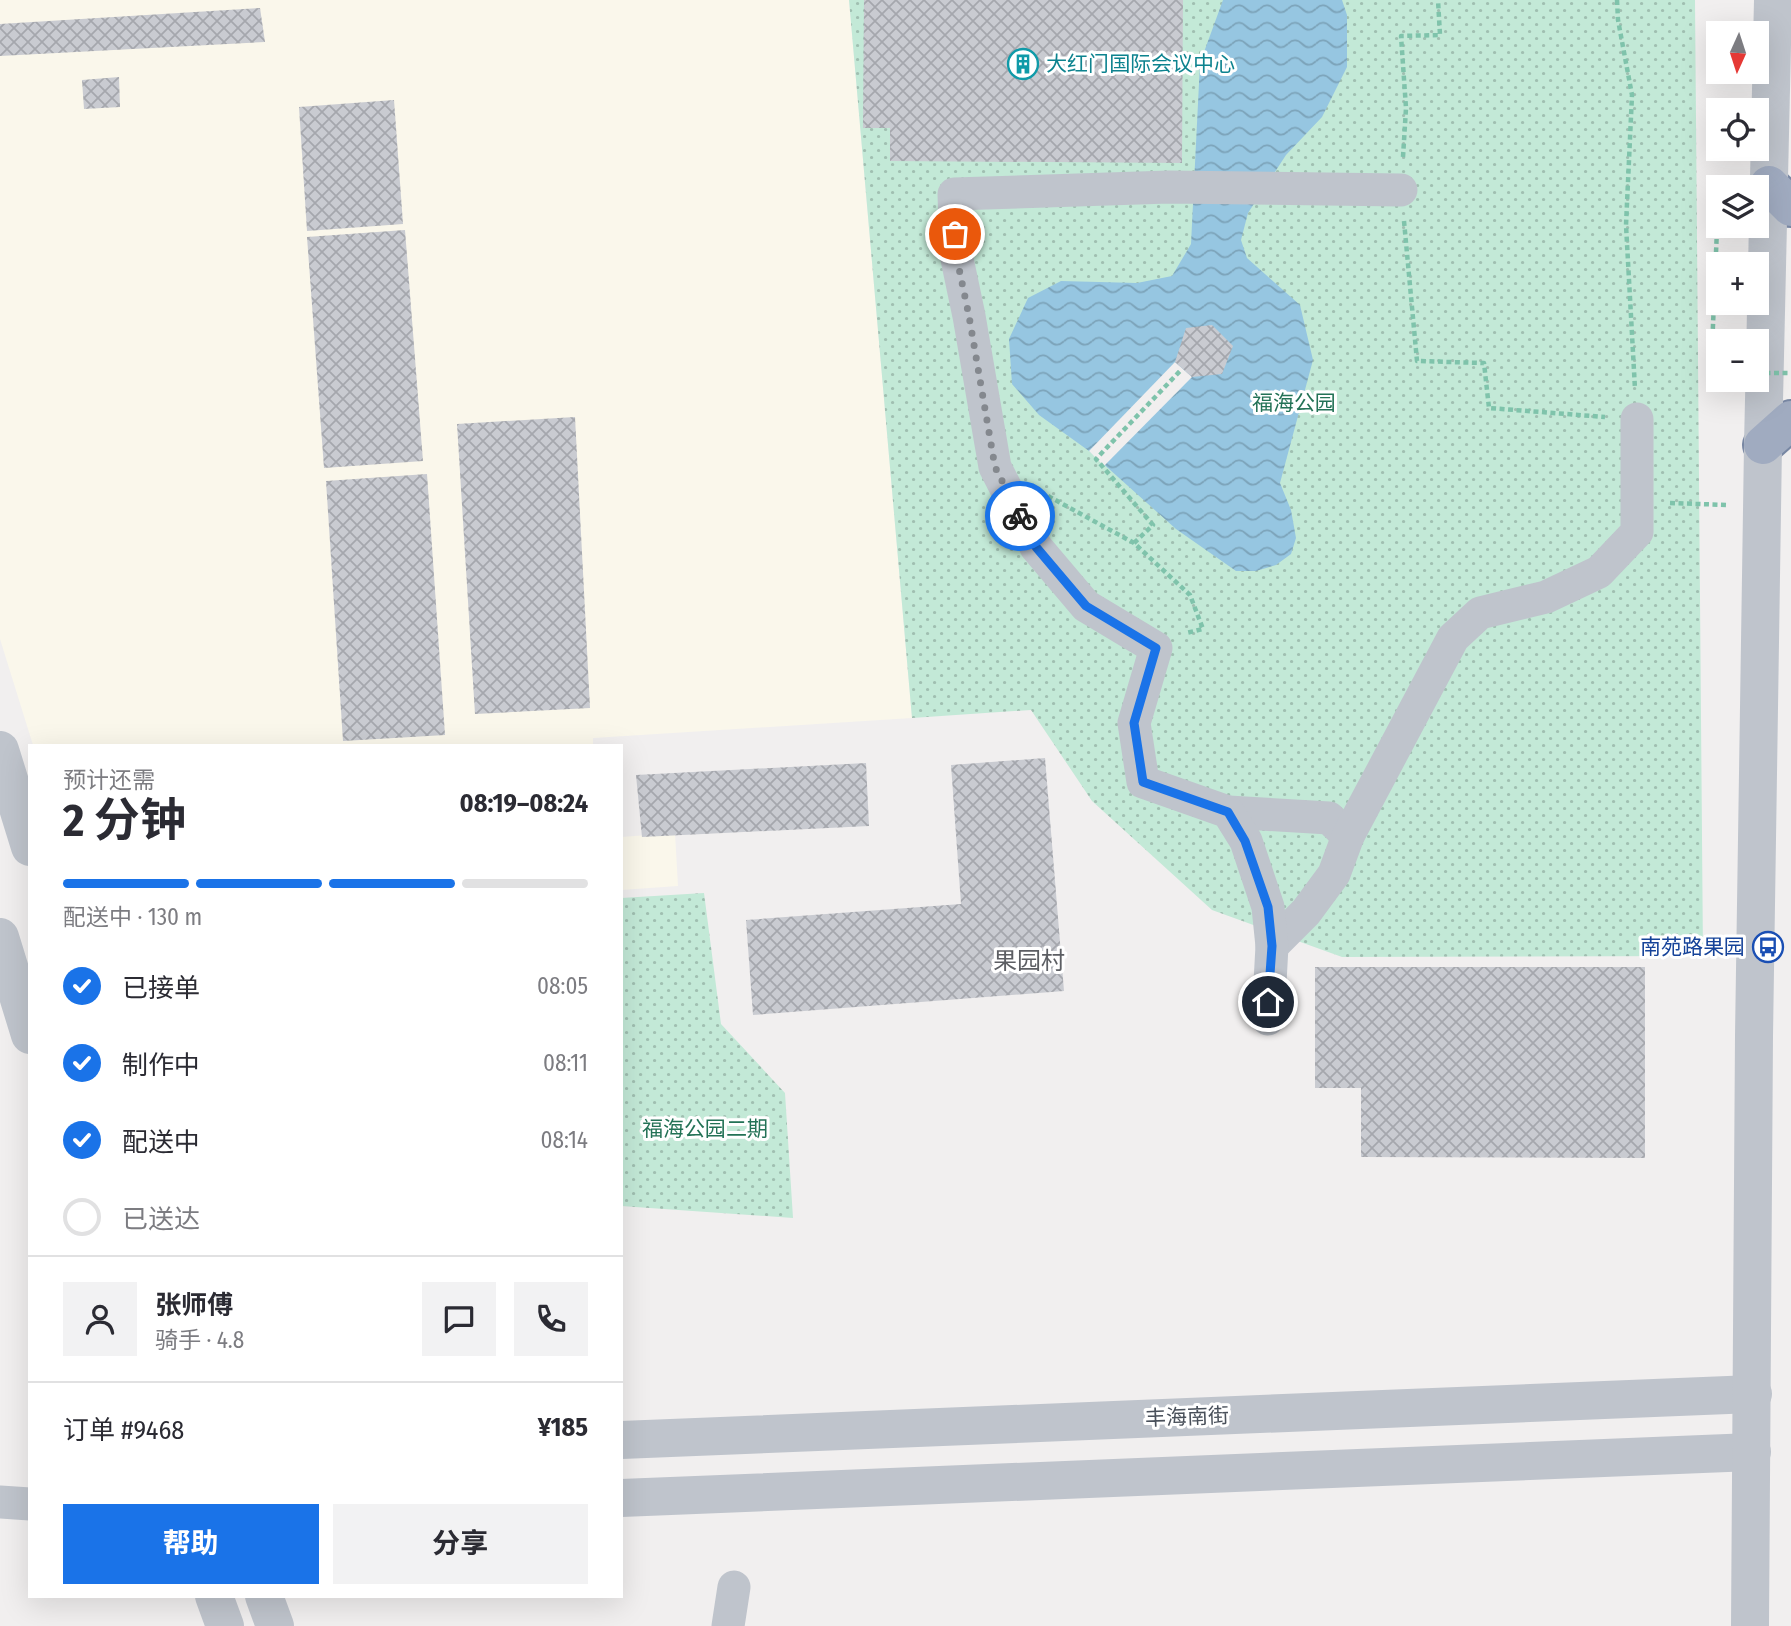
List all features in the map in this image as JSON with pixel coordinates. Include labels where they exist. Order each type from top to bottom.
[{"type":"highway","points":[[1763,445],[1791,419]]},
{"type":"street","points":[[1750,1626],[1754,1049],[1763,445],[1780,196],[1773,0]]},
{"type":"street","points":[[1348,836],[1329,818],[1228,812],[1143,782],[1134,723],[1156,648],[1086,606],[1036,547],[995,467],[956,254],[954,194],[1169,187],[1401,190]]},
{"type":"street","points":[[1272,946],[1320,896],[1334,874],[1348,836],[1453,638],[1480,613],[1546,597],[1599,572],[1637,533],[1637,419]]},
{"type":"street","points":[[0,750],[28,841]]},
{"type":"street","points":[[1228,812],[1245,841],[1268,907],[1272,946],[1268,1019]]},
{"type":"street","points":[[0,937],[28,1028]]},
{"type":"street","name":"丰海南街","points":[[623,1440],[1753,1394]]},
{"type":"street","points":[[623,1498],[1752,1452]]},
{"type":"street","points":[[0,1502],[28,1504]]},
{"type":"street","points":[[728,1626],[734,1587]]},
{"type":"street","points":[[215,1598],[225,1626]]},
{"type":"street","points":[[265,1598],[275,1626]]},
{"type":"path","points":[[1438,0],[1440,35],[1401,36],[1406,108],[1401,190],[1418,361],[1484,363],[1489,408],[1637,419],[1626,225],[1632,95],[1618,20],[1617,0]]},
{"type":"path","points":[[1713,329],[1717,238]]},
{"type":"path","points":[[1134,543],[1153,525],[1096,458],[1180,371]]},
{"type":"path","points":[[1769,373],[1791,373]]},
{"type":"path","points":[[1041,492],[1134,543],[1190,595],[1203,629],[1177,635],[1156,648]]},
{"type":"path","points":[[1637,502],[1762,507]]},
{"type":"shaded area","points":[[0,0],[849,0],[912,718],[593,738],[593,744],[33,744],[0,639]]},
{"type":"shaded area","points":[[675,833],[678,886],[623,890],[623,837]]},
{"type":"green space","name":"福海公园","points":[[849,0],[1695,0],[1703,956],[1342,957],[1212,910],[1092,801],[1031,710],[912,718]]},
{"type":"green space","name":"福海公园二期","points":[[704,893],[721,1024],[785,1093],[793,1218],[623,1206],[623,898]]},
{"type":"water","points":[[1223,0],[1342,0],[1347,15],[1347,67],[1322,117],[1286,155],[1248,213],[1241,240],[1247,258],[1300,305],[1313,360],[1280,483],[1291,510],[1296,538],[1291,554],[1276,565],[1256,571],[1236,571],[1176,529],[1089,451],[1039,415],[1012,384],[1009,339],[1028,298],[1061,281],[1137,283],[1172,276],[1191,244],[1200,63]]},
{"type":"pier","points":[[1175,362],[1192,377],[1104,466],[1089,451]]},
{"type":"building","name":"大红门国际会议中心","points":[[864,0],[1183,0],[1182,163],[890,161],[890,128],[863,128]]},
{"type":"building","points":[[260,8],[265,42],[0,56],[0,24]]},
{"type":"building","points":[[119,77],[120,107],[84,109],[82,80]]},
{"type":"building","points":[[394,100],[403,224],[307,231],[299,107]]},
{"type":"building","points":[[405,230],[423,461],[324,468],[307,237]]},
{"type":"building","points":[[1212,325],[1233,346],[1222,374],[1192,377],[1175,362],[1186,328]]},
{"type":"building","points":[[575,417],[590,708],[475,714],[457,424]]},
{"type":"building","points":[[427,474],[445,735],[343,741],[326,481]]},
{"type":"building","points":[[1045,758],[1064,991],[753,1015],[746,920],[961,904],[951,765]]},
{"type":"building","points":[[866,763],[869,826],[642,837],[636,775]]},
{"type":"building","points":[[1315,967],[1645,967],[1645,1158],[1361,1157],[1361,1088],[1315,1088]]},
{"type":"way so far","points":[[955,234],[956,254],[995,467],[1020,516]]},
{"type":"place","name":"大红门国际会议中心","points":[[1023,64]]},
{"type":"place","name":"南苑路果园","points":[[1768,947]]},
{"type":"district","name":"果园村","points":[[1029,961]]},
{"type":"route","points":[[1020,516],[1036,547],[1086,606],[1156,648],[1134,723],[1143,782],[1228,812],[1245,841],[1268,907],[1272,946],[1268,1002]]}]
